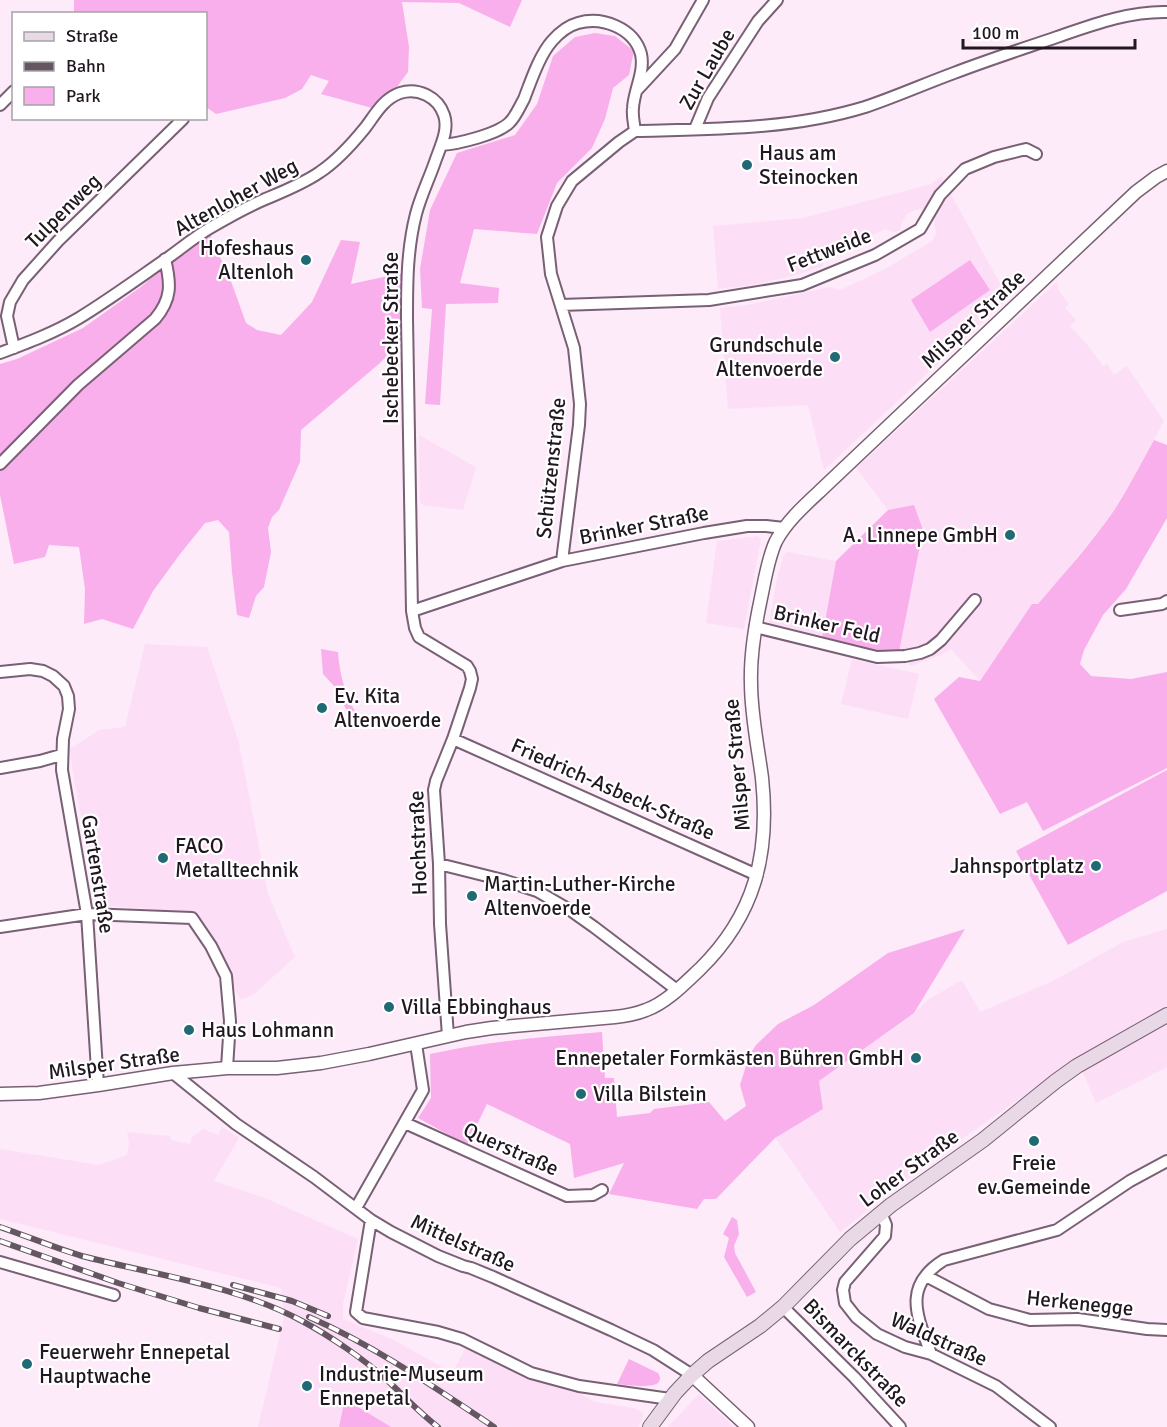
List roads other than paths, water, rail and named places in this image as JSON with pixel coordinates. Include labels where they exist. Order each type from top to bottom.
[{"type":"main road","name":"Loher Straße","points":[[650,1427],[670,1399],[708,1360],[760,1326],[850,1239],[881,1213],[910,1190],[983,1140],[1077,1066],[1167,1015]]},
{"type":"street","points":[[636,91],[675,49],[703,0]]},
{"type":"street","name":"Zur Laube","points":[[695,129],[713,90],[758,21],[777,0]]},
{"type":"street","points":[[441,145],[493,133],[510,123],[520,108],[550,43],[561,31],[576,23],[603,21],[627,33],[635,40],[641,53],[642,67],[633,108],[635,131],[779,125],[830,116],[865,106],[1091,25],[1146,12],[1167,12]]},
{"type":"street","name":"Ischebecker Straße","points":[[411,91],[420,92],[435,101],[445,122],[441,145],[416,213],[409,252],[407,318],[412,612]]},
{"type":"street","name":"Altenloher Weg","points":[[0,353],[42,337],[77,319],[209,228],[317,175],[342,155],[383,104],[391,97],[411,91]]},
{"type":"street","points":[[0,105],[12,93]]},
{"type":"street","name":"Tulpenweg","points":[[14,348],[7,316],[10,302],[23,279],[58,241],[182,120]]},
{"type":"street","name":"Schützenstraße","points":[[562,561],[580,404],[574,348],[550,274],[547,237],[557,206],[572,181],[635,131]]},
{"type":"street","name":"Fettweide","points":[[561,305],[709,300],[802,285],[875,255],[920,229],[940,195],[965,169],[994,157],[1026,149],[1036,154]]},
{"type":"street","name":"Milsper Straße","points":[[0,1094],[39,1093],[173,1073],[226,1068],[277,1068],[321,1063],[492,1028],[633,1014],[648,1010],[662,1002],[706,963],[731,932],[747,903],[757,875],[764,823],[762,779],[754,727],[751,684],[752,654],[755,627],[771,557],[784,528],[797,512],[1136,192],[1167,171]]},
{"type":"street","points":[[0,464],[78,385],[164,308],[169,284],[165,259]]},
{"type":"street","name":"Brinker Straße","points":[[412,612],[562,561],[652,542],[736,528],[766,526],[784,528]]},
{"type":"street","name":"Brinker Feld","points":[[755,627],[877,657],[905,656],[930,649],[941,640],[975,600]]},
{"type":"street","points":[[1120,610],[1167,602]]},
{"type":"street","name":"Hochstraße","points":[[412,612],[419,637],[467,666],[470,671],[470,688],[453,739],[435,781],[434,790],[448,1036]]},
{"type":"street","name":"Gartenstraße","points":[[0,672],[30,669],[43,671],[64,686],[68,696],[69,710],[62,755],[63,781],[87,914],[98,1085]]},
{"type":"street","name":"Friedrich-Asbeck-Straße","points":[[453,739],[757,875]]},
{"type":"street","points":[[0,768],[62,755]]},
{"type":"street","points":[[439,864],[537,891],[586,921],[676,990]]},
{"type":"street","points":[[0,927],[87,914],[192,918],[211,946],[226,976],[230,1022],[226,1068]]},
{"type":"street","points":[[356,1208],[423,1090],[416,1044]]},
{"type":"street","name":"Mittelstraße","points":[[173,1073],[231,1121],[314,1177],[371,1220],[438,1256],[502,1281],[647,1347],[692,1375],[748,1427]]},
{"type":"street","name":"Querstraße","points":[[405,1123],[567,1196],[592,1195],[602,1190]]},
{"type":"street","points":[[931,1354],[916,1308],[919,1286],[934,1266],[944,1260],[1057,1230],[1130,1181],[1167,1161]]},
{"type":"street","name":"Waldstraße","points":[[881,1213],[886,1224],[885,1236],[845,1282],[843,1290],[845,1304],[856,1317],[877,1334],[905,1347],[931,1354],[996,1386],[1050,1427]]},
{"type":"street","points":[[371,1220],[356,1312],[363,1318],[462,1339],[531,1373],[579,1386],[670,1399]]},
{"type":"street","points":[[0,1262],[114,1295]]},
{"type":"street","name":"Herkenegge","points":[[926,1276],[989,1309],[1030,1320],[1078,1319],[1167,1330]]},
{"type":"street","name":"Bismarckstraße","points":[[783,1306],[855,1377],[900,1427]]},
{"type":"railway","points":[[0,1227],[82,1256],[194,1282],[250,1298],[276,1309],[313,1327],[358,1356],[438,1427]]},
{"type":"railway","points":[[0,1241],[118,1283],[279,1329]]},
{"type":"railway","points":[[233,1285],[292,1301],[328,1316]]},
{"type":"railway","points":[[309,1317],[381,1354],[494,1427]]},
{"type":"place","name":"Haus am Steinocken","points":[[747,165]]},
{"type":"place","name":"Hofeshaus Altenloh","points":[[306,260]]},
{"type":"place","name":"Grundschule Altenvoerde","points":[[835,357]]},
{"type":"place","name":"A. Linnepe GmbH","points":[[1010,535]]},
{"type":"place","name":"Ev. Kita Altenvoerde","points":[[322,708]]},
{"type":"place","name":"FACO Metalltechnik","points":[[163,858]]},
{"type":"place","name":"Jahnsportplatz","points":[[1096,866]]},
{"type":"place","name":"Martin-Luther-Kirche Altenvoerde","points":[[472,896]]},
{"type":"place","name":"Villa Ebbinghaus","points":[[389,1007]]},
{"type":"place","name":"Haus Lohmann","points":[[189,1030]]},
{"type":"place","name":"Ennepetaler Formkästen Bühren GmbH","points":[[916,1058]]},
{"type":"place","name":"Villa Bilstein","points":[[581,1094]]},
{"type":"place","name":"Freie ev.Gemeinde","points":[[1034,1141]]},
{"type":"place","name":"Feuerwehr Ennepetal Hauptwache","points":[[27,1364]]},
{"type":"place","name":"Industrie-Museum Ennepetal","points":[[307,1386]]}]
